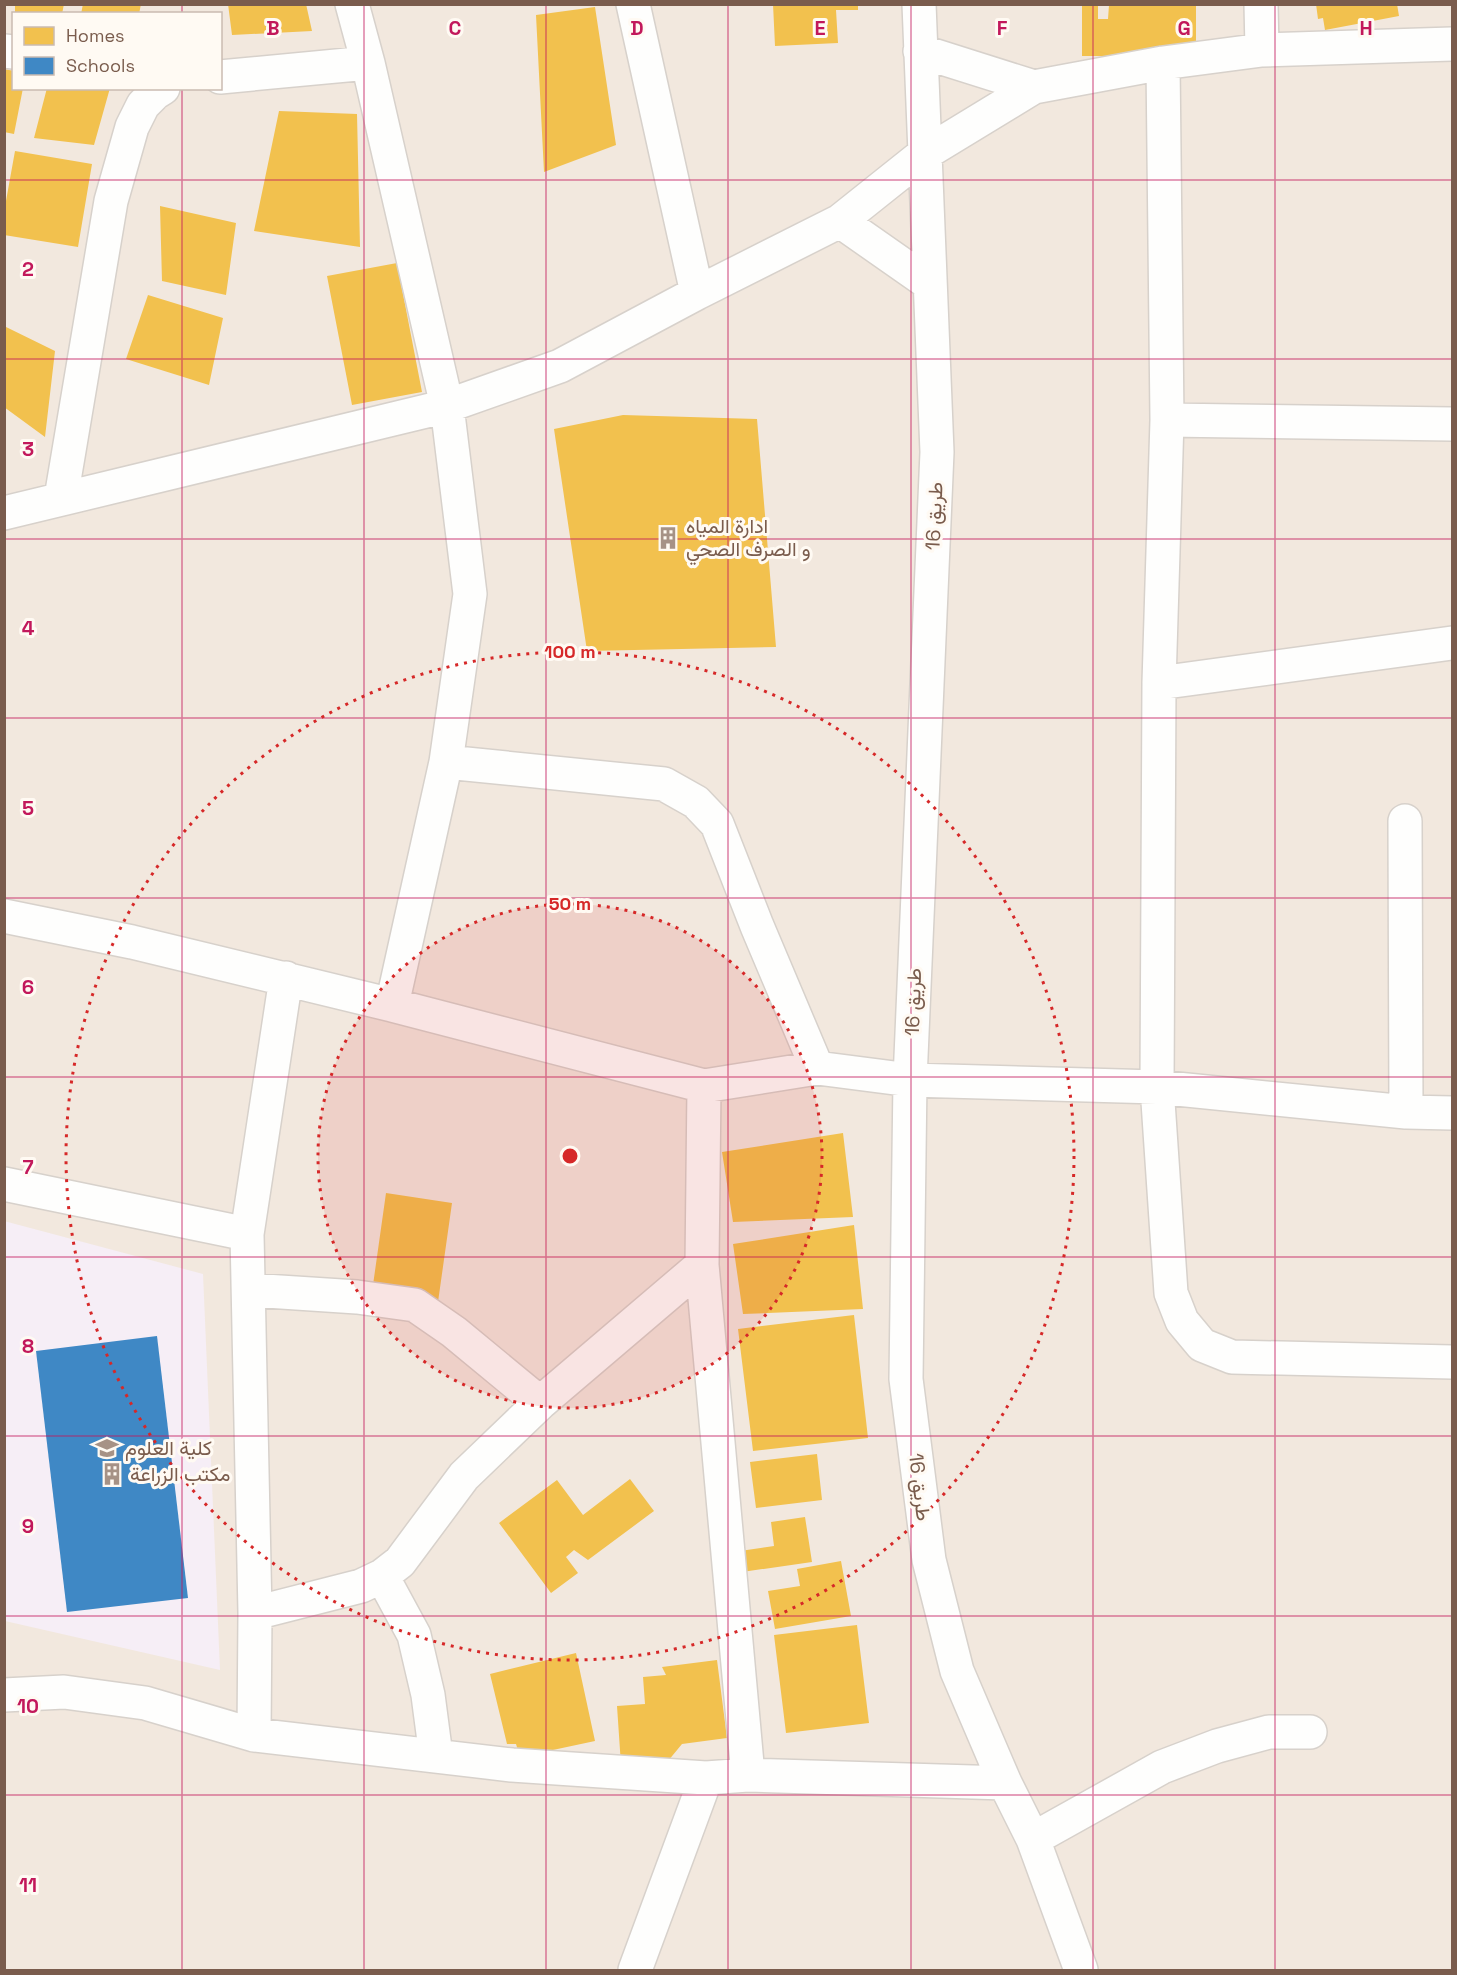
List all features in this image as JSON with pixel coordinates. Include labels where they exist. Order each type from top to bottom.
[{"type":"street","points":[[352,4],[368,63],[447,406],[470,594],[446,762],[392,1005]]},
{"type":"street","points":[[633,4],[697,293]]},
{"type":"street","name":"طريق 16","points":[[918,4],[937,453],[910,1080],[906,1379],[929,1560],[957,1671],[1005,1783],[1033,1839],[1081,1971]]},
{"type":"street","points":[[1260,4],[1262,50]]},
{"type":"street","points":[[4,513],[447,406],[560,366],[697,293],[840,221],[924,154],[1034,87],[1163,63],[1262,50],[1452,44]]},
{"type":"street","points":[[920,51],[1034,87]]},
{"type":"street","points":[[222,77],[368,63]]},
{"type":"street","points":[[1163,63],[1167,420],[1159,683],[1157,1088],[1171,1293],[1182,1321],[1202,1345],[1232,1357],[1452,1362]]},
{"type":"street","points":[[61,498],[111,201],[132,126],[143,105],[160,90]]},
{"type":"street","points":[[840,221],[930,284]]},
{"type":"street","points":[[1167,420],[1452,424]]},
{"type":"street","points":[[1159,683],[1452,643]]},
{"type":"street","points":[[446,762],[664,784],[696,802],[717,824],[817,1068]]},
{"type":"street","points":[[1404,821],[1406,1112]]},
{"type":"street","points":[[4,916],[132,942],[286,978],[704,1086],[817,1068],[910,1080],[1157,1088],[1406,1112],[1452,1113]]},
{"type":"street","points":[[255,1735],[248,1234],[286,978]]},
{"type":"street","points":[[704,1086],[702,1265],[748,1775]]},
{"type":"street","points":[[4,1184],[248,1234]]},
{"type":"street","points":[[255,1613],[361,1586],[382,1576],[400,1562],[464,1476],[540,1403],[702,1265]]},
{"type":"street","points":[[249,1290],[357,1297],[415,1305],[454,1332],[540,1403]]},
{"type":"street","points":[[382,1576],[414,1635],[428,1695],[435,1756]]},
{"type":"street","points":[[4,1695],[64,1692],[145,1702],[255,1735],[512,1765],[706,1778],[748,1775],[1005,1783]]},
{"type":"street","points":[[1033,1839],[1162,1767],[1217,1746],[1269,1732],[1310,1732]]},
{"type":"street","points":[[635,1971],[706,1778]]},
{"type":"shaded area","points":[[5,5],[1452,5],[1452,1970],[5,1970]]},
{"type":"shaded area","name":"كلية العلوم","points":[[4,1221],[203,1274],[220,1670],[5,1621]]},
{"type":"building: Homes","points":[[15,4],[64,4],[62,12],[15,12]]},
{"type":"building: Homes","points":[[83,4],[141,4],[139,12],[81,12]]},
{"type":"building: Homes","points":[[228,4],[306,4],[312,31],[232,35]]},
{"type":"building: Homes","points":[[773,4],[858,4],[858,10],[836,10],[838,43],[775,46]]},
{"type":"building: Homes","points":[[1082,4],[1098,4],[1098,19],[1108,19],[1109,5],[1196,4],[1196,56],[1082,56]]},
{"type":"building: Homes","points":[[1316,4],[1397,4],[1399,16],[1325,30],[1323,18],[1318,19]]},
{"type":"building: Homes","points":[[595,7],[616,145],[544,172],[536,15]]},
{"type":"building: Homes","points":[[4,69],[12,71],[12,90],[23,90],[14,134],[4,132]]},
{"type":"building: Homes","points":[[46,90],[109,90],[94,145],[34,138]]},
{"type":"building: Homes","points":[[279,111],[357,114],[360,247],[254,231]]},
{"type":"building: Homes","points":[[15,151],[92,164],[78,247],[4,235],[4,212]]},
{"type":"building: Homes","points":[[160,206],[236,223],[226,295],[162,281]]},
{"type":"building: Homes","points":[[397,263],[422,392],[352,405],[327,276]]},
{"type":"building: Homes","points":[[148,295],[223,318],[209,385],[126,359]]},
{"type":"building: Homes","points":[[4,326],[55,351],[45,437],[4,407]]},
{"type":"building: Homes","name":"ادارة المياه و الصرف الصحي","points":[[623,415],[757,419],[776,647],[587,651],[554,429]]},
{"type":"building: Homes","points":[[843,1133],[853,1217],[733,1222],[722,1152]]},
{"type":"building: Homes","points":[[386,1193],[452,1203],[438,1302],[372,1292]]},
{"type":"building: Homes","points":[[854,1225],[863,1309],[743,1314],[733,1244]]},
{"type":"building: Homes","points":[[854,1315],[868,1438],[753,1451],[738,1329]]},
{"type":"building: Homes","points":[[817,1454],[822,1500],[756,1508],[750,1462]]},
{"type":"building: Homes","points":[[630,1479],[654,1511],[588,1560],[574,1550],[566,1557],[578,1573],[551,1593],[499,1523],[557,1480],[583,1515]]},
{"type":"building: Homes","points":[[805,1517],[812,1562],[742,1572],[740,1551],[774,1546],[771,1522]]},
{"type":"building: Homes","points":[[841,1561],[851,1616],[775,1629],[768,1591],[800,1586],[797,1569]]},
{"type":"building: Homes","points":[[857,1625],[869,1723],[786,1733],[774,1635]]},
{"type":"building: Homes","points":[[576,1653],[595,1741],[520,1757],[516,1744],[507,1744],[490,1674]]},
{"type":"building: Homes","points":[[717,1660],[727,1738],[682,1744],[668,1761],[621,1765],[617,1706],[645,1704],[643,1677],[666,1675],[662,1667]]},
{"type":"building: Schools","name":"مكتب الزراعة","points":[[157,1336],[188,1598],[67,1612],[36,1351]]},
{"type":"place","name":"ادارة المياه و الصرف الصحي","points":[[668,538]]},
{"type":"place","name":"كلية العلوم","points":[[107,1448]]},
{"type":"place","name":"مكتب الزراعة","points":[[112,1474]]}]
